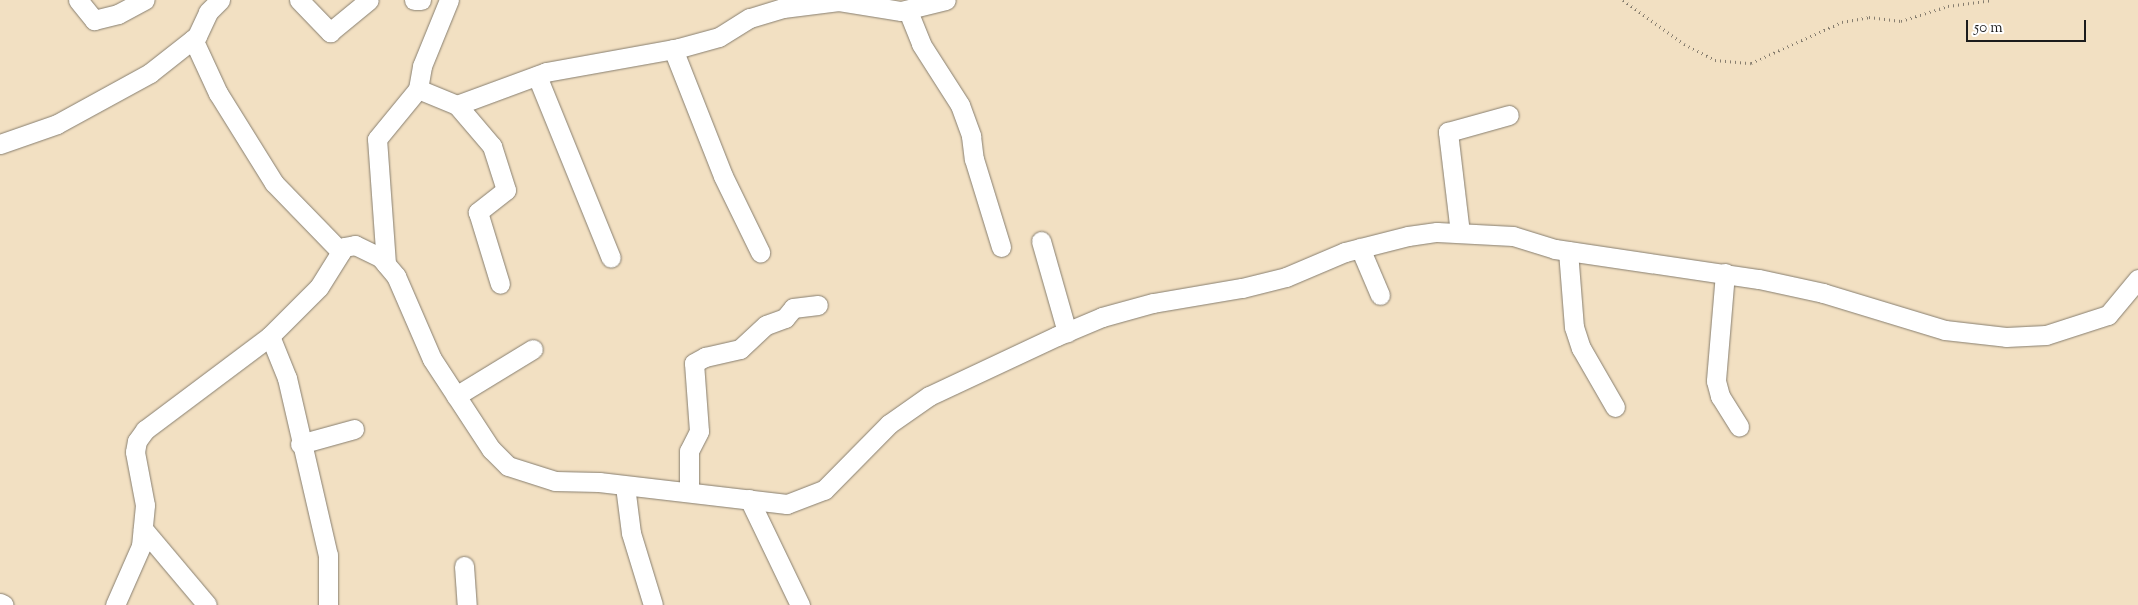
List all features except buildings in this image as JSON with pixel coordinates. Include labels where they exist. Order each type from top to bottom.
[{"type":"street","points":[[78,0],[94,20],[118,14],[144,0]]},
{"type":"street","points":[[299,0],[330,32],[369,0]]},
{"type":"street","points":[[414,0],[421,0]]},
{"type":"street","points":[[386,264],[377,139],[418,89],[421,72],[449,0]]},
{"type":"street","points":[[457,105],[537,76],[588,63],[673,49],[719,37],[766,6],[839,0],[908,11],[946,0]]},
{"type":"street","points":[[0,144],[41,132],[101,102],[150,73],[193,39],[216,1]]},
{"type":"street","points":[[908,11],[922,44],[960,105],[971,136],[974,159],[1001,247]]},
{"type":"street","points":[[193,39],[218,93],[274,183],[341,252]]},
{"type":"street","points":[[673,49],[723,176],[760,252]]},
{"type":"street","points":[[537,76],[611,258]]},
{"type":"street","points":[[418,89],[457,105],[492,146],[506,190],[478,212],[500,284]]},
{"type":"street","points":[[1460,232],[1448,132],[1509,115]]},
{"type":"street","points":[[115,605],[141,546],[145,505],[135,452],[137,441],[145,430],[270,336],[319,287],[344,247],[355,245],[380,257],[396,276],[432,359],[491,449],[508,466],[555,481],[689,491],[787,504],[824,490],[889,424],[929,396],[1067,332],[1153,303],[1242,288],[1286,277],[1360,248],[1408,236],[1460,232],[1513,236],[1568,251],[1725,273],[1823,293],[1945,330],[2006,337],[2046,335],[2108,314],[2138,279]]},
{"type":"street","points":[[1040,241],[1067,332]]},
{"type":"street","points":[[1360,248],[1380,295]]},
{"type":"street","points":[[1568,251],[1574,327],[1581,348],[1615,407]]},
{"type":"street","points":[[1725,273],[1716,381],[1720,396],[1739,427]]},
{"type":"street","points":[[689,491],[689,450],[699,431],[694,363],[705,357],[740,349],[766,325],[784,318],[793,308],[818,305]]},
{"type":"street","points":[[270,336],[287,378],[300,444],[328,555],[328,605]]},
{"type":"street","points":[[456,396],[533,348]]},
{"type":"street","points":[[300,444],[354,429]]},
{"type":"street","points":[[625,486],[631,533],[653,605]]},
{"type":"street","points":[[749,499],[800,605]]},
{"type":"street","points":[[143,528],[207,605]]},
{"type":"street","points":[[464,566],[467,605]]},
{"type":"street","points":[[0,603],[4,605]]},
{"type":"path","points":[[1623,0],[1684,44],[1716,60],[1751,63],[1842,22],[1869,17],[1900,21],[1948,6],[1993,0]]}]
